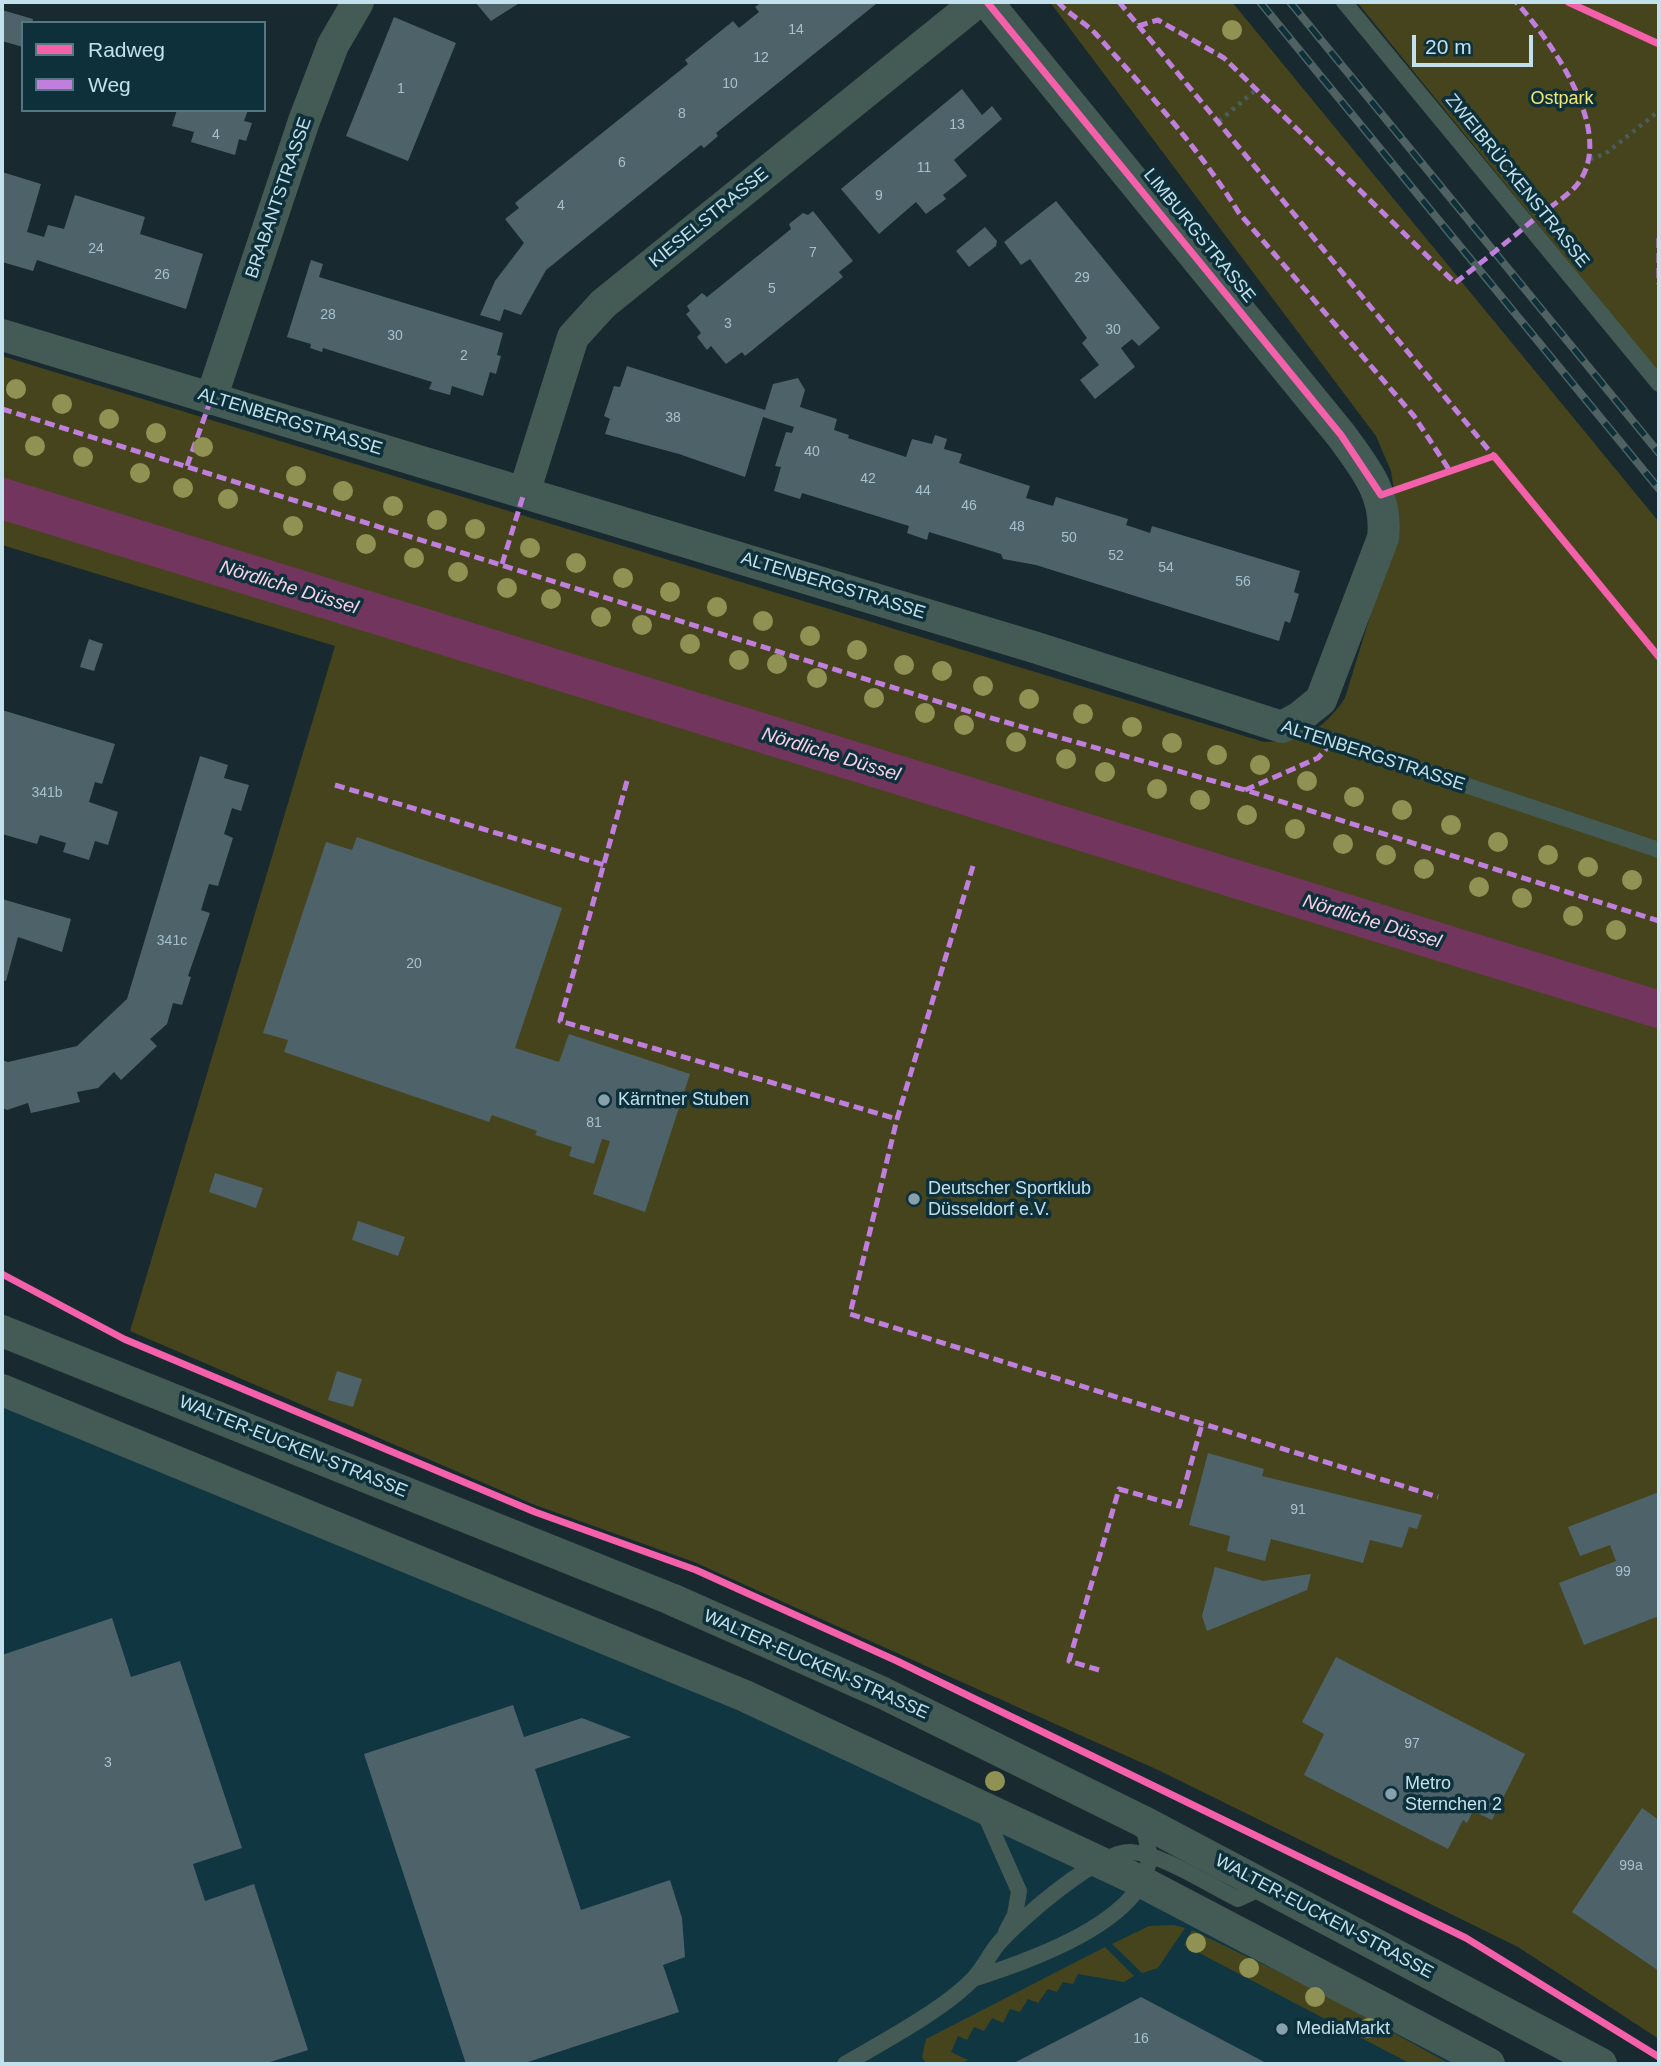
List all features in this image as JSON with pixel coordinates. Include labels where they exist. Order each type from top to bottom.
[{"type":"street","name":"BRABANTSTRASSE","points":[[211,399],[309,108],[333,45],[358,2]]},
{"type":"street","name":"KIESELSTRASSE","points":[[524,493],[573,337],[603,304],[978,2]]},
{"type":"street","name":"LIMBURGSTRASSE","points":[[987,2],[1341,435],[1381,495],[1385,521],[1383,538],[1321,699],[1300,717],[1282,727]]},
{"type":"street","name":"ALTENBERGSTRASSE","points":[[2,335],[1037,648],[1282,727]]},
{"type":"street","name":"WALTER-EUCKEN-STRASSE","points":[[2,1331],[671,1599],[883,1693],[1142,1821],[1601,2064]]},
{"type":"street","points":[[2,1390],[745,1696],[1097,1862],[1145,1868],[1489,2064]]},
{"type":"lane","name":"ZWEIBRÜCKENSTRASSE","points":[[1344,2],[1659,384]]},
{"type":"lane","name":"ALTENBERGSTRASSE","points":[[1282,727],[1322,737],[1659,850]]},
{"type":"lane","points":[[845,2064],[912,2024],[973,1979],[1016,1915],[1019,1891],[982,1808]]},
{"type":"lane","points":[[973,1979],[1038,1958],[1120,1911],[1145,1868],[1142,1821]]},
{"type":"lane","points":[[999,1944],[1073,1879],[1097,1862]]},
{"type":"lane","points":[[1145,1868],[1238,1899],[1266,1886]]},
{"type":"path","points":[[1219,121],[1258,88]]},
{"type":"path","points":[[1590,159],[1605,154],[1659,111]]},
{"type":"shaded area","points":[[2,1395],[744,1699],[1474,2064],[2,2064]]},
{"type":"green space","name":"Deutscher Sportklub Düsseldorf e.V.","points":[[1050,2],[1232,2],[1659,522],[1659,2039],[1518,1947],[1158,1770],[694,1562],[535,1505],[130,1331],[335,646],[2,545],[2,356],[1264,742],[1301,736],[1320,726],[1345,698],[1399,522],[1391,471],[1376,436]]},
{"type":"green space","name":"Ostpark","points":[[1357,2],[1659,2],[1659,373]]},
{"type":"green space","points":[[1174,1925],[1185,1928],[1158,1968],[1142,1973],[1112,1944],[1149,1926]]},
{"type":"green space","points":[[1192,1930],[1318,1991],[1450,2064],[1411,2064],[1184,1945]]},
{"type":"green space","points":[[1105,1947],[1134,1976],[1124,1982],[1078,1974],[1073,1984],[1063,1982],[1057,1992],[1048,1989],[1038,2003],[1028,1999],[1020,2012],[1010,2009],[1003,2023],[992,2018],[984,2031],[974,2027],[967,2040],[958,2036],[951,2052],[968,2060],[960,2064],[926,2063],[922,2057],[926,2039]]},
{"type":"water","name":"Nördliche Düssel","points":[[2,477],[1659,990],[1659,1029],[2,520]]},
{"type":"building","points":[[475,2],[521,2],[491,21]]},
{"type":"building","points":[[762,2],[876,4],[716,133],[718,136],[704,148],[701,145],[546,270],[521,315],[504,309],[500,321],[480,315],[495,281],[524,243],[505,219],[519,208],[515,203],[688,64],[685,60],[733,21],[739,28],[759,12],[755,7]]},
{"type":"building","points":[[2,10],[33,19],[21,21],[21,46],[2,41]]},
{"type":"building","points":[[394,17],[456,43],[408,161],[346,136]]},
{"type":"building","points":[[962,89],[982,115],[992,106],[1002,119],[954,160],[967,176],[943,195],[946,199],[926,214],[916,202],[879,234],[841,189]]},
{"type":"building","points":[[176,112],[247,112],[244,121],[252,123],[246,141],[239,139],[235,155],[191,142],[194,132],[172,126]]},
{"type":"building","points":[[2,172],[41,184],[27,232],[44,237],[48,225],[64,229],[75,195],[145,217],[140,234],[203,254],[186,309],[37,260],[33,271],[2,262]]},
{"type":"building","points":[[1056,201],[1160,328],[1139,346],[1132,339],[1121,348],[1135,367],[1095,399],[1080,380],[1099,365],[1082,343],[1087,338],[1030,259],[1021,265],[1004,242]]},
{"type":"building","points":[[813,211],[853,261],[839,272],[843,277],[745,356],[742,352],[726,364],[711,346],[707,350],[697,337],[701,333],[686,314],[690,311],[687,306],[702,293],[707,297],[791,229],[789,224],[803,213],[808,215]]},
{"type":"building","points":[[985,227],[997,241],[996,246],[969,267],[956,251]]},
{"type":"building","points":[[311,260],[323,264],[319,277],[503,333],[497,355],[501,356],[496,374],[490,372],[483,396],[452,386],[450,395],[429,389],[432,382],[323,348],[322,352],[310,348],[311,344],[287,337]]},
{"type":"building","points":[[627,366],[765,410],[773,384],[798,378],[805,390],[800,407],[837,419],[834,430],[849,435],[848,438],[906,457],[912,439],[932,444],[935,435],[947,439],[944,449],[962,454],[959,463],[1030,486],[1026,498],[1053,506],[1056,497],[1128,519],[1126,525],[1150,533],[1152,526],[1300,571],[1294,592],[1299,594],[1290,623],[1285,621],[1279,641],[1036,565],[1003,559],[1001,554],[929,532],[927,540],[907,533],[909,526],[802,493],[800,499],[774,491],[781,467],[775,466],[786,432],[792,433],[794,427],[763,417],[745,477],[679,454],[605,434],[610,419],[604,416],[614,386],[620,387]]},
{"type":"building","points":[[89,639],[103,644],[94,671],[80,667]]},
{"type":"building","points":[[2,710],[115,744],[102,784],[95,782],[89,802],[118,812],[108,845],[95,841],[89,860],[63,852],[66,843],[40,835],[37,844],[2,834]]},
{"type":"building","points":[[200,756],[228,765],[224,778],[249,785],[241,811],[232,808],[224,834],[233,838],[218,886],[209,884],[201,910],[210,913],[188,976],[191,977],[182,1005],[173,1003],[167,1024],[150,1039],[157,1046],[121,1080],[114,1072],[98,1088],[77,1092],[80,1102],[31,1113],[28,1103],[7,1110],[2,1108],[2,1060],[8,1062],[77,1046],[127,999]]},
{"type":"building","points":[[357,837],[562,908],[515,1048],[559,1062],[569,1034],[690,1074],[645,1212],[593,1194],[610,1141],[602,1139],[594,1164],[569,1156],[572,1147],[535,1135],[537,1131],[492,1115],[489,1122],[284,1052],[288,1040],[263,1033],[326,842],[352,850]]},
{"type":"building","points":[[2,899],[71,919],[62,952],[18,937],[6,981],[2,980]]},
{"type":"building","points":[[215,1173],[263,1188],[256,1208],[209,1192]]},
{"type":"building","points":[[358,1221],[405,1237],[398,1256],[352,1240]]},
{"type":"building","points":[[337,1371],[362,1379],[353,1407],[328,1400]]},
{"type":"building","points":[[1208,1453],[1264,1469],[1262,1476],[1422,1515],[1417,1529],[1409,1527],[1402,1548],[1370,1540],[1363,1563],[1271,1539],[1265,1561],[1227,1551],[1230,1536],[1189,1525]]},
{"type":"building","points":[[1659,1492],[1659,1616],[1584,1645],[1559,1583],[1616,1561],[1610,1545],[1580,1556],[1568,1527]]},
{"type":"building","points":[[1215,1567],[1263,1581],[1311,1574],[1307,1590],[1207,1631],[1202,1616]]},
{"type":"building","points":[[112,1618],[131,1677],[180,1661],[242,1848],[193,1864],[205,1901],[254,1884],[308,2050],[264,2064],[2,2064],[2,1655]]},
{"type":"building","points":[[1336,1657],[1525,1754],[1492,1820],[1473,1811],[1467,1823],[1463,1820],[1448,1849],[1304,1775],[1324,1734],[1302,1722]]},
{"type":"building","points":[[513,1705],[524,1737],[582,1718],[631,1737],[535,1769],[581,1910],[670,1880],[682,1918],[685,1957],[663,1965],[679,2012],[522,2064],[466,2064],[364,1754]]},
{"type":"building","points":[[1642,1808],[1659,1820],[1659,1971],[1572,1912]]},
{"type":"building","points":[[1141,1997],[1268,2064],[1012,2064],[1109,2014]]},
{"type":"railway","points":[[1260,2],[1659,489]]},
{"type":"railway","points":[[1290,2],[1659,453]]},
{"type":"marked path","points":[[1058,2],[1095,33],[1171,120],[1207,165],[1239,213],[1414,416],[1450,471]]},
{"type":"marked path","points":[[1119,2],[1497,460]]},
{"type":"marked path","points":[[1138,26],[1158,20],[1224,58],[1455,283],[1568,194],[1576,186],[1587,165],[1590,141],[1585,116],[1575,90],[1546,40],[1516,2]]},
{"type":"marked path","points":[[1659,238],[1659,284]]},
{"type":"marked path","points":[[187,466],[211,399]]},
{"type":"marked path","points":[[2,409],[984,716],[1245,790],[1659,921]]},
{"type":"marked path","points":[[502,564],[524,493]]},
{"type":"marked path","points":[[1245,790],[1318,758],[1332,742]]},
{"type":"marked path","points":[[627,781],[560,1021],[897,1119]]},
{"type":"marked path","points":[[335,785],[604,865]]},
{"type":"marked path","points":[[973,866],[897,1119],[850,1314],[1438,1497]]},
{"type":"marked path","points":[[1099,1670],[1069,1661],[1119,1489],[1179,1506],[1202,1424]]},
{"type":"cycle path","points":[[987,2],[1341,435],[1381,495],[1494,456],[1659,657]]},
{"type":"cycle path","points":[[1568,2],[1659,44]]},
{"type":"cycle path","points":[[2,1274],[124,1339],[535,1512],[696,1570],[897,1661],[1466,1938],[1659,2057]]},
{"type":"place","name":"Kärntner Stuben","points":[[604,1100]]},
{"type":"place","name":"Deutscher Sportklub Düsseldorf e.V.","points":[[914,1199]]},
{"type":"place","name":"Metro Sternchen 2","points":[[1391,1794]]},
{"type":"place","name":"MediaMarkt","points":[[1282,2029]]}]
